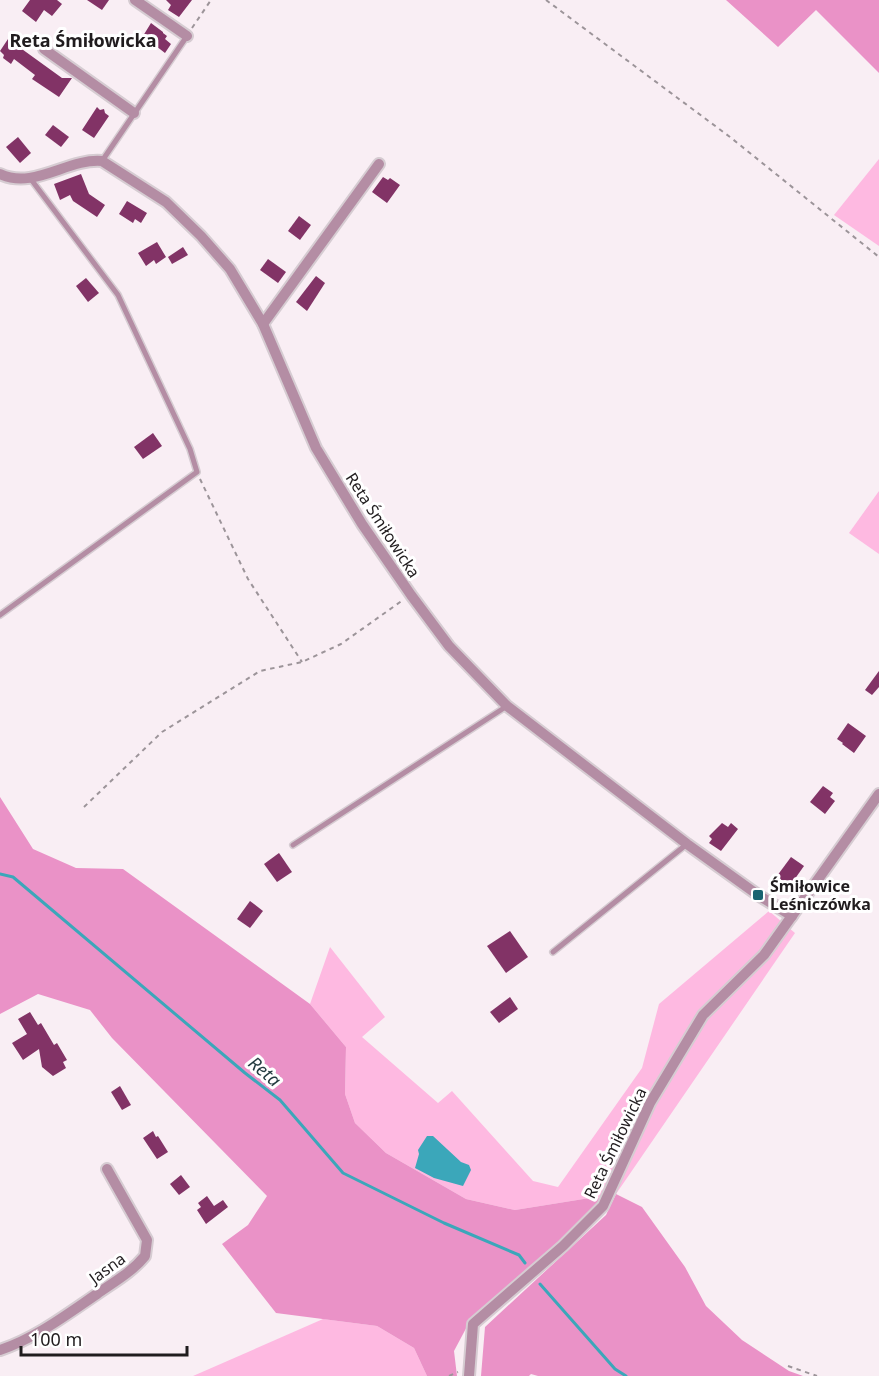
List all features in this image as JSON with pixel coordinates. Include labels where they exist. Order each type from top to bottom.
[{"type":"street","points":[[135,0],[187,36]]},
{"type":"street","points":[[44,49],[134,113]]},
{"type":"street","points":[[0,174],[15,179],[30,178],[90,160],[102,160]]},
{"type":"street","name":"Reta Śmiłowicka","points":[[102,160],[166,202],[201,236],[230,269],[263,324],[316,448],[362,524],[449,646],[507,706],[687,844],[758,895],[792,916]]},
{"type":"street","points":[[263,324],[379,164]]},
{"type":"street","name":"Reta Śmiłowicka","points":[[469,1376],[473,1324],[563,1246],[603,1206],[650,1103],[704,1015],[764,955],[879,794]]},
{"type":"street","name":"Jasna","points":[[0,1350],[50,1327],[122,1277],[146,1256],[147,1240],[107,1169]]},
{"type":"lane","points":[[102,160],[187,36]]},
{"type":"lane","points":[[0,615],[197,472],[190,449],[118,295],[30,178]]},
{"type":"lane","points":[[293,845],[507,706]]},
{"type":"lane","points":[[553,952],[687,844]]},
{"type":"path","points":[[187,36],[211,0]]},
{"type":"path","points":[[546,0],[730,137],[879,257]]},
{"type":"path","points":[[197,472],[248,579],[302,662]]},
{"type":"path","points":[[84,807],[162,732],[261,671],[302,662],[341,644],[411,595]]},
{"type":"path","points":[[788,1366],[817,1376]]},
{"type":"shaded area","points":[[726,0],[879,0],[879,73],[816,10],[778,47]]},
{"type":"shaded area","points":[[879,159],[879,246],[834,215]]},
{"type":"shaded area","points":[[879,491],[879,554],[849,533]]},
{"type":"shaded area","points":[[0,797],[33,849],[76,868],[123,869],[310,1004],[346,1047],[345,1094],[355,1123],[386,1153],[466,1199],[515,1210],[596,1197],[602,1200],[522,1276],[471,1319],[454,1351],[457,1376],[427,1376],[414,1348],[377,1326],[276,1313],[222,1244],[248,1225],[267,1196],[112,1038],[90,1010],[38,994],[0,1014]]},
{"type":"shaded area","points":[[769,911],[795,933],[616,1194],[602,1200],[596,1197],[515,1210],[466,1199],[386,1153],[355,1123],[345,1094],[346,1047],[310,1004],[330,947],[385,1017],[362,1037],[438,1103],[452,1091],[533,1181],[558,1187],[642,1068],[659,1004]]},
{"type":"shaded area","points":[[616,1194],[642,1207],[685,1267],[706,1306],[742,1340],[789,1371],[803,1376],[538,1376],[531,1374],[529,1376],[481,1376],[485,1327],[606,1215]]},
{"type":"shaded area","points":[[323,1319],[377,1326],[414,1348],[427,1376],[193,1376]]},
{"type":"water","points":[[427,1136],[433,1136],[461,1162],[469,1165],[471,1170],[463,1186],[434,1178],[415,1168],[418,1150]]},
{"type":"building","points":[[30,0],[57,0],[62,4],[52,16],[44,10],[36,22],[22,11]]},
{"type":"building","points":[[87,0],[109,0],[102,10]]},
{"type":"building","points":[[166,0],[192,0],[179,17],[168,10],[171,5]]},
{"type":"building","points":[[151,23],[167,36],[165,39],[171,44],[165,53],[143,36]]},
{"type":"building","points":[[8,39],[62,78],[72,78],[59,97],[32,79],[35,75],[14,59],[11,64],[3,58],[4,55],[0,51]]},
{"type":"building","points":[[97,107],[100,110],[104,109],[109,116],[94,138],[82,130]]},
{"type":"building","points":[[53,125],[69,137],[61,147],[45,135]]},
{"type":"building","points":[[18,137],[31,153],[20,163],[6,147]]},
{"type":"building","points":[[81,174],[89,194],[105,205],[97,217],[73,201],[70,195],[60,200],[54,184]]},
{"type":"building","points":[[383,177],[388,180],[390,178],[400,185],[387,203],[372,192]]},
{"type":"building","points":[[127,201],[147,213],[141,223],[135,219],[133,223],[119,214]]},
{"type":"building","points":[[299,216],[311,225],[300,240],[288,231]]},
{"type":"building","points":[[157,242],[166,257],[156,264],[154,260],[146,266],[138,253]]},
{"type":"building","points":[[183,247],[188,255],[172,264],[168,257]]},
{"type":"building","points":[[268,259],[286,272],[278,283],[260,270]]},
{"type":"building","points":[[316,276],[325,283],[307,311],[296,302]]},
{"type":"building","points":[[86,278],[99,293],[88,302],[76,286]]},
{"type":"building","points":[[153,433],[162,446],[143,459],[134,447]]},
{"type":"building","points":[[879,671],[879,687],[872,695],[865,690]]},
{"type":"building","points":[[848,723],[866,736],[854,753],[837,739]]},
{"type":"building","points":[[823,786],[833,793],[830,797],[835,801],[825,814],[810,802]]},
{"type":"building","points":[[722,823],[728,827],[731,823],[738,829],[721,851],[709,843],[712,839],[709,836]]},
{"type":"building","points":[[279,853],[292,872],[277,882],[264,864]]},
{"type":"building","points":[[791,857],[804,866],[787,890],[774,880]]},
{"type":"building","points":[[250,901],[263,911],[250,928],[237,919]]},
{"type":"building","points":[[510,931],[528,957],[506,973],[487,946]]},
{"type":"building","points":[[510,997],[518,1009],[499,1023],[490,1012]]},
{"type":"building","points":[[30,1012],[38,1025],[41,1023],[54,1045],[57,1043],[67,1060],[63,1062],[66,1068],[53,1076],[42,1067],[39,1049],[23,1060],[12,1043],[27,1034],[18,1019]]},
{"type":"building","points":[[120,1086],[131,1105],[122,1110],[111,1092]]},
{"type":"building","points":[[153,1131],[168,1152],[157,1159],[143,1138]]},
{"type":"building","points":[[181,1175],[190,1187],[179,1195],[170,1184]]},
{"type":"building","points":[[207,1196],[214,1206],[223,1200],[228,1207],[206,1224],[197,1210],[201,1207],[198,1203]]},
{"type":"waterway","name":"Reta","points":[[0,874],[13,877],[280,1100],[343,1173],[444,1223],[519,1255],[525,1263]]},
{"type":"waterway","name":"Reta","points":[[540,1284],[615,1369],[626,1376]]},
{"type":"place","name":"Śmiłowice Leśniczówka","points":[[758,895]]},
{"type":"district","name":"Reta Śmiłowicka","points":[[83,40]]}]
